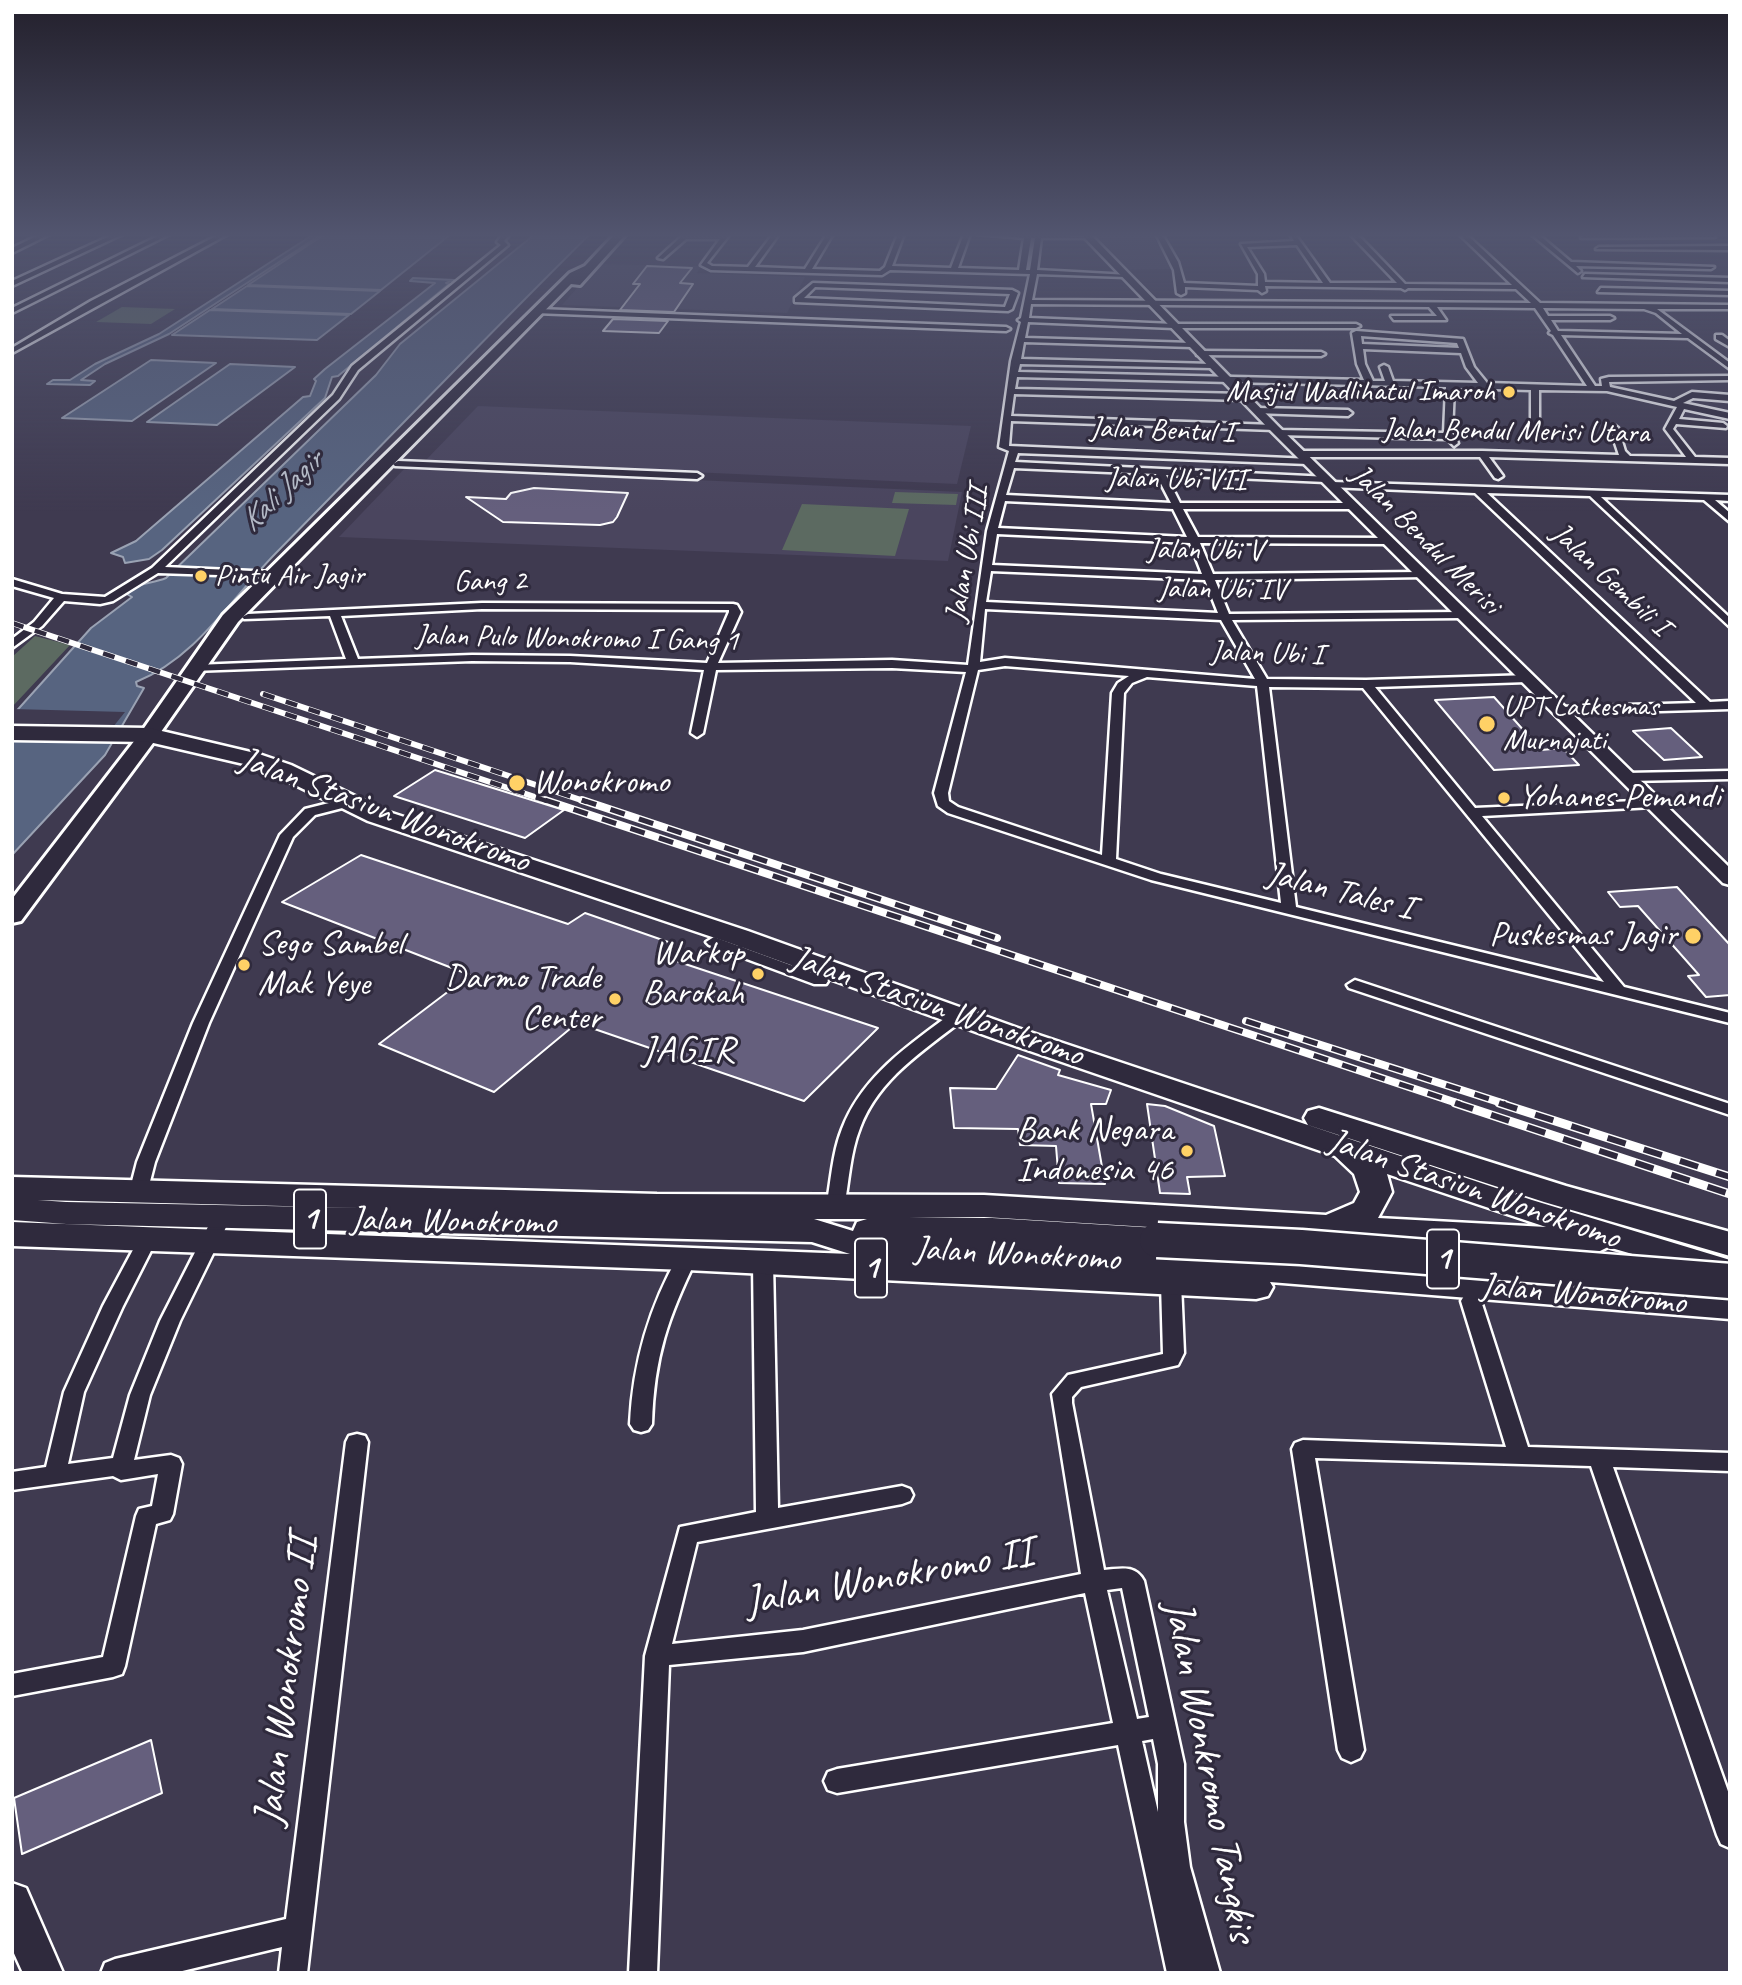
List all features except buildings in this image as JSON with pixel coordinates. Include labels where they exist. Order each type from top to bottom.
[{"type":"highway","points":[[12,717],[139,727]]},
{"type":"highway","points":[[12,733],[139,727]]},
{"type":"highway","name":"Jalan Stasiun Wonokromo","points":[[139,727],[272,766],[377,816],[756,950],[809,972],[958,1016],[1636,1245],[1730,1272]]},
{"type":"highway","name":"Jalan Stasiun Wonokromo","points":[[139,727],[303,759],[384,802],[420,815],[1206,1082],[1730,1247]]},
{"type":"highway","points":[[1325,1226],[1341,1223],[1366,1211],[1376,1192],[1374,1180],[1360,1159],[1334,1143]]},
{"type":"highway","name":"Jalan Wonokromo","points":[[12,1188],[836,1215]]},
{"type":"highway","name":"Jalan Wonokromo","points":[[12,1209],[222,1217],[836,1215],[972,1206],[1636,1245],[1730,1247]]},
{"type":"highway","name":"Jalan Wonokromo","points":[[836,1215],[852,1243],[906,1250],[1210,1265],[1730,1320]]},
{"type":"highway","name":"1","points":[[836,1215],[992,1230]]},
{"type":"highway","name":"1","points":[[836,1215],[992,1230],[1301,1247],[1730,1281]]},
{"type":"highway","name":"Jalan Wonokromo","points":[[12,1234],[341,1248],[687,1258],[1171,1283],[1471,1293],[1730,1306]]},
{"type":"highway","points":[[1458,1234],[1475,1246],[1483,1260],[1483,1275],[1471,1293]]},
{"type":"main road","points":[[216,643],[248,617],[319,537],[528,327]]},
{"type":"main road","points":[[12,916],[21,892],[139,727],[197,669],[230,618],[266,574],[319,537],[398,464],[497,357]]},
{"type":"main road","name":"1","points":[[12,1227],[66,1213]]},
{"type":"main road","points":[[12,1902],[43,1973]]},
{"type":"street","points":[[12,351],[54,327]]},
{"type":"street","points":[[12,582],[61,597],[107,599],[160,570],[336,397],[355,368],[404,327]]},
{"type":"street","points":[[963,327],[1006,329],[1003,327]]},
{"type":"street","points":[[1014,450],[1004,447],[1006,418],[1013,391],[1021,327]]},
{"type":"street","name":"Jalan Bendul Merisi","points":[[1175,327],[1730,880]]},
{"type":"street","points":[[1203,327],[1356,330],[1458,340],[1470,367],[1484,385]]},
{"type":"street","points":[[1355,327],[1361,364],[1370,384]]},
{"type":"street","points":[[1549,327],[1592,388]]},
{"type":"street","points":[[1677,327],[1730,367]]},
{"type":"street","points":[[1553,333],[1690,336]]},
{"type":"street","points":[[1719,337],[1730,345]]},
{"type":"street","points":[[1020,340],[1321,354]]},
{"type":"street","points":[[1359,346],[1465,351]]},
{"type":"street","points":[[1423,349],[1429,361]]},
{"type":"street","points":[[1716,357],[1730,357]]},
{"type":"street","points":[[1015,361],[1212,366]]},
{"type":"street","points":[[1384,367],[1390,384]]},
{"type":"street","points":[[1015,374],[1592,388],[1730,416]]},
{"type":"street","points":[[1607,389],[1604,380],[1612,378],[1730,378]]},
{"type":"street","points":[[1450,385],[1450,436],[1460,454]]},
{"type":"street","points":[[1535,387],[1535,423]]},
{"type":"street","points":[[1721,387],[1730,397]]},
{"type":"street","points":[[1013,391],[1244,397]]},
{"type":"street","points":[[1692,459],[1669,429],[1677,406],[1692,395],[1730,397]]},
{"type":"street","points":[[1257,411],[1348,413]]},
{"type":"street","points":[[1006,418],[1450,436]]},
{"type":"street","points":[[1673,421],[1730,427]]},
{"type":"street","points":[[1614,428],[1621,452],[1627,458]]},
{"type":"street","name":"Jalan Bentul I","points":[[1014,450],[1304,457]]},
{"type":"street","name":"Jalan Ubi III","points":[[943,803],[941,793],[977,652],[979,605],[992,531],[1014,450]]},
{"type":"street","points":[[1482,454],[1498,476]]},
{"type":"street","name":"Jalan Bendul Merisi Utara","points":[[1304,457],[1482,454],[1730,461]]},
{"type":"street","points":[[398,464],[697,476]]},
{"type":"street","points":[[1012,465],[1478,490],[1730,498]]},
{"type":"street","points":[[1160,472],[1194,540],[1225,617],[1263,683],[1289,910]]},
{"type":"street","name":"Jalan Gembili I","points":[[1478,490],[1707,706]]},
{"type":"street","points":[[1593,494],[1730,624]]},
{"type":"street","name":"Jalan Ubi VII","points":[[999,498],[1178,506],[1353,506]]},
{"type":"street","points":[[1707,498],[1730,519]]},
{"type":"street","points":[[992,531],[1194,540],[1389,541]]},
{"type":"street","name":"Jalan Ubi V","points":[[986,568],[1209,577],[1423,575]]},
{"type":"street","points":[[160,570],[266,574]]},
{"type":"street","points":[[12,645],[38,624],[61,597]]},
{"type":"street","name":"Jalan Ubi IV","points":[[979,605],[1225,617],[1463,615]]},
{"type":"street","name":"Gang 2","points":[[248,617],[482,606],[733,607],[735,612],[710,667]]},
{"type":"street","points":[[335,614],[354,664]]},
{"type":"street","name":"Jalan Ubi I","points":[[977,652],[1005,662],[1263,683],[1366,684],[1527,678]]},
{"type":"street","name":"Jalan Pulo Wonokromo I Gang 1","points":[[197,669],[524,659],[710,667],[892,664],[973,668]]},
{"type":"street","name":"Jalan Ubi I","points":[[973,668],[1005,662]]},
{"type":"street","points":[[697,733],[710,667]]},
{"type":"street","points":[[1108,860],[1118,693],[1129,679],[1145,674]]},
{"type":"street","points":[[1366,684],[1620,992]]},
{"type":"street","points":[[1560,711],[1730,705]]},
{"type":"street","points":[[1627,777],[1730,775]]},
{"type":"street","points":[[138,1193],[146,1162],[201,1023],[287,835],[310,812],[349,802]]},
{"type":"street","name":"Jalan Tales I","points":[[943,803],[953,810],[1156,877],[1730,1018]]},
{"type":"street","points":[[1471,813],[1653,803]]},
{"type":"street","points":[[714,942],[756,950]]},
{"type":"street","points":[[1355,985],[1730,1110]]},
{"type":"street","points":[[836,1215],[851,1128],[863,1103],[900,1061],[958,1016]]},
{"type":"street","points":[[55,1474],[74,1392],[136,1258],[161,1216]]},
{"type":"street","points":[[12,1685],[113,1666],[147,1516],[162,1514],[172,1464],[121,1471],[122,1466],[140,1395],[170,1321],[222,1217]]},
{"type":"street","points":[[640,1424],[641,1382],[649,1341],[687,1258]]},
{"type":"street","points":[[763,1262],[766,1519]]},
{"type":"street","name":"Jalan Wonkromo Tangkis","points":[[1171,1283],[1174,1353],[1171,1360],[1076,1381],[1062,1394],[1094,1581],[1181,1973]]},
{"type":"street","points":[[1471,1293],[1518,1454]]},
{"type":"street","name":"Jalan Wonokromo II","points":[[293,1973],[296,1930],[357,1442]]},
{"type":"street","points":[[1351,1749],[1303,1449],[1730,1462]]},
{"type":"street","points":[[1599,1458],[1730,1835]]},
{"type":"street","points":[[12,1481],[122,1466]]},
{"type":"street","points":[[643,1973],[657,1656],[688,1534],[902,1495]]},
{"type":"street","name":"Jalan Wonkromo Tangkis","points":[[1094,1581],[1129,1578],[1132,1581],[1171,1764],[1171,1822],[1177,1867],[1206,1973]]},
{"type":"street","name":"Jalan Wonokromo II","points":[[657,1656],[803,1641],[1094,1581]]},
{"type":"street","points":[[837,1781],[1163,1726]]},
{"type":"street","points":[[115,1973],[296,1930]]},
{"type":"shaded area","points":[[478,406],[971,426],[957,484],[426,460]]},
{"type":"shaded area","points":[[406,467],[962,492],[948,561],[339,537]]},
{"type":"shaded area","points":[[895,492],[958,494],[956,505],[892,503]]},
{"type":"shaded area","points":[[802,504],[909,509],[895,556],[782,550]]},
{"type":"shaded area","points":[[35,636],[70,645],[12,707],[12,657]]},
{"type":"water","points":[[170,327],[180,327],[105,364],[81,380],[95,381],[90,385],[47,384],[53,380],[70,380],[95,364]]},
{"type":"water","points":[[185,327],[334,327],[317,340],[172,335]]},
{"type":"water","points":[[379,327],[398,327],[338,376],[332,377],[325,398],[162,550],[149,559],[125,563],[123,557],[111,553],[136,541],[303,397],[310,396],[316,381],[314,379]]},
{"type":"water","name":"Kali Jagir","points":[[421,327],[497,327],[275,554],[195,643],[177,658],[136,682],[137,686],[144,688],[105,755],[12,855],[12,716],[91,628],[132,597],[125,593],[139,585],[166,578],[376,375],[400,344]]},
{"type":"water","points":[[151,360],[216,363],[132,421],[62,418]]},
{"type":"water","points":[[230,364],[295,367],[217,425],[147,422]]},
{"type":"pier","points":[[12,710],[125,712],[113,727],[12,724]]},
{"type":"railway","points":[[12,623],[550,802]]},
{"type":"railway","points":[[263,694],[587,802]]},
{"type":"railway","points":[[545,800],[1460,1104]]},
{"type":"railway","points":[[582,800],[997,938]]},
{"type":"railway","points":[[1246,1021],[1505,1104]]},
{"type":"railway","points":[[1455,1103],[1730,1194]]},
{"type":"railway","points":[[1499,1103],[1730,1177]]},
{"type":"place","name":"Masjid Wadlihatul Imaroh","points":[[1509,392]]},
{"type":"place","name":"Pintu Air Jagir","points":[[201,576]]},
{"type":"place","name":"UPT Latkesmas Murnajati","points":[[1487,724]]},
{"type":"place","name":"Wonokromo","points":[[517,783]]},
{"type":"place","name":"Yohanes Pemandi","points":[[1504,798]]},
{"type":"place","name":"Puskesmas Jagir","points":[[1693,936]]},
{"type":"place","name":"Sego Sambel Mak Yeye","points":[[244,965]]},
{"type":"place","name":"Warkop Barokah","points":[[758,974]]},
{"type":"place","name":"Darmo Trade Center","points":[[615,999]]},
{"type":"place","name":"Bank Negara Indonesia 46","points":[[1187,1151]]},
{"type":"district","name":"JAGIR","points":[[689,1051]]}]
